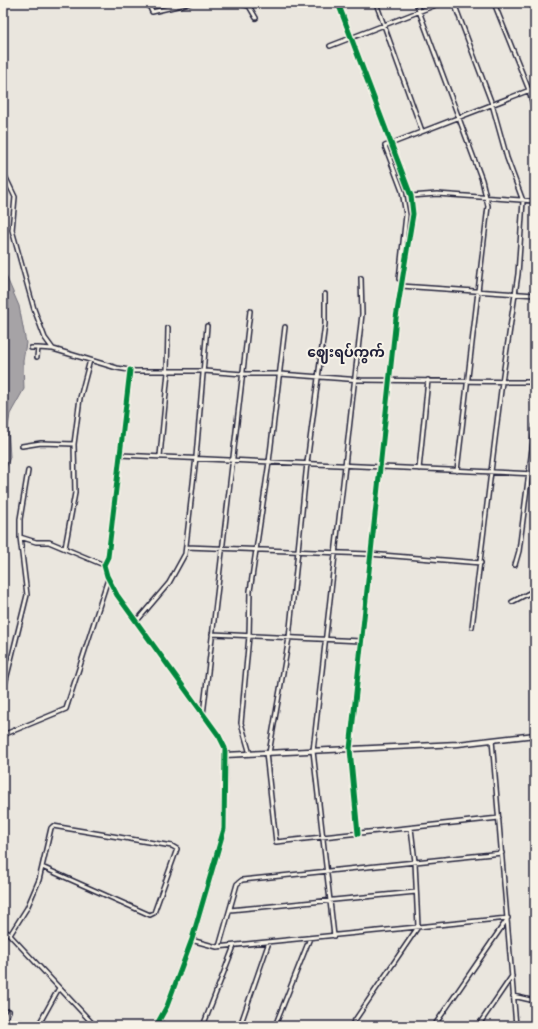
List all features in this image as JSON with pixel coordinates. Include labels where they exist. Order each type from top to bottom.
[{"type":"street","points":[[148,3],[152,12],[190,3]]},
{"type":"street","points":[[237,3],[249,6],[256,18]]},
{"type":"street","points":[[338,3],[411,196],[413,214],[401,286],[381,467],[369,554],[350,749],[358,834]]},
{"type":"street","points":[[376,3],[422,131]]},
{"type":"street","points":[[416,3],[482,180],[488,206],[457,471]]},
{"type":"street","points":[[330,46],[441,3]]},
{"type":"street","points":[[454,3],[492,104],[523,201],[518,274],[502,382],[472,627]]},
{"type":"street","points":[[494,3],[529,90],[535,113]]},
{"type":"street","points":[[402,280],[399,279],[406,215],[402,191],[385,146],[535,88]]},
{"type":"street","points":[[3,172],[15,197],[12,230],[34,309],[45,338],[53,349]]},
{"type":"street","points":[[411,196],[437,194],[535,201]]},
{"type":"street","points":[[334,936],[314,751],[334,553],[362,314],[361,278]]},
{"type":"street","points":[[401,286],[535,295]]},
{"type":"street","points":[[325,294],[325,324],[306,463],[289,638],[267,753],[276,842],[499,818]]},
{"type":"street","points":[[203,715],[250,311]]},
{"type":"street","points":[[136,622],[169,583],[177,570],[186,547],[196,457],[207,326]]},
{"type":"street","points":[[250,754],[241,723],[249,636],[250,590],[269,462],[285,327]]},
{"type":"street","points":[[160,456],[168,372],[168,328]]},
{"type":"street","points":[[31,348],[53,349],[117,368],[130,370],[280,374],[318,378],[535,382]]},
{"type":"street","points":[[38,348],[38,357]]},
{"type":"street","points":[[65,548],[75,493],[74,444],[80,398],[90,360]]},
{"type":"street","points":[[130,370],[108,557],[104,565],[108,579],[117,595],[219,736],[225,748],[224,829],[191,940],[167,1006],[156,1026]]},
{"type":"street","points":[[420,469],[428,380]]},
{"type":"street","points":[[515,565],[519,551],[535,425]]},
{"type":"street","points":[[22,446],[41,443],[74,444]]},
{"type":"street","points":[[120,454],[535,474]]},
{"type":"street","points":[[3,692],[27,595],[20,537],[20,519],[28,471]]},
{"type":"street","points":[[20,537],[36,542],[49,542],[104,565]]},
{"type":"street","points":[[186,547],[369,554],[481,563]]},
{"type":"street","points":[[3,735],[66,709],[108,579]]},
{"type":"street","points":[[512,602],[535,590]]},
{"type":"street","points":[[212,634],[361,641]]},
{"type":"street","points":[[225,755],[458,744],[535,735]]},
{"type":"street","points":[[492,740],[516,1026]]},
{"type":"street","points":[[10,935],[27,908],[39,880],[42,867],[51,828],[54,826],[172,846],[177,849],[154,913],[150,915],[42,867]]},
{"type":"street","points":[[351,1026],[418,927],[415,862],[411,828]]},
{"type":"street","points":[[219,947],[237,884],[242,880],[326,870],[502,853]]},
{"type":"street","points":[[230,910],[416,892]]},
{"type":"street","points":[[191,940],[209,947],[234,946],[508,918]]},
{"type":"street","points":[[434,1026],[508,918]]},
{"type":"street","points":[[3,930],[10,935],[95,1026]]},
{"type":"street","points":[[275,1026],[310,938]]},
{"type":"street","points":[[240,1026],[269,942]]},
{"type":"street","points":[[203,1026],[234,946]]},
{"type":"street","points":[[478,1026],[512,976]]},
{"type":"street","points":[[38,1026],[59,988]]},
{"type":"street","points":[[513,996],[535,1001]]},
{"type":"street","points":[[3,1022],[9,1011]]},
{"type":"street","points":[[160,1020],[164,1026]]},
{"type":"street","points":[[86,1026],[91,1022]]},
{"type":"shaded area","points":[[3,269],[19,306],[26,343],[23,361],[24,389],[10,414],[8,427],[10,457],[3,476]]},
{"type":"shaded area","points":[[3,588],[7,603],[3,618]]},
{"type":"cycle path","points":[[338,3],[411,196],[413,214],[396,318],[350,749],[358,834]]},
{"type":"cycle path","points":[[130,370],[108,557],[104,565],[107,576],[117,595],[219,736],[225,748],[224,829],[192,939],[167,1006],[156,1026]]},
{"type":"district","name":"ဈေးရပ်ကွက်","points":[[346,352]]}]
